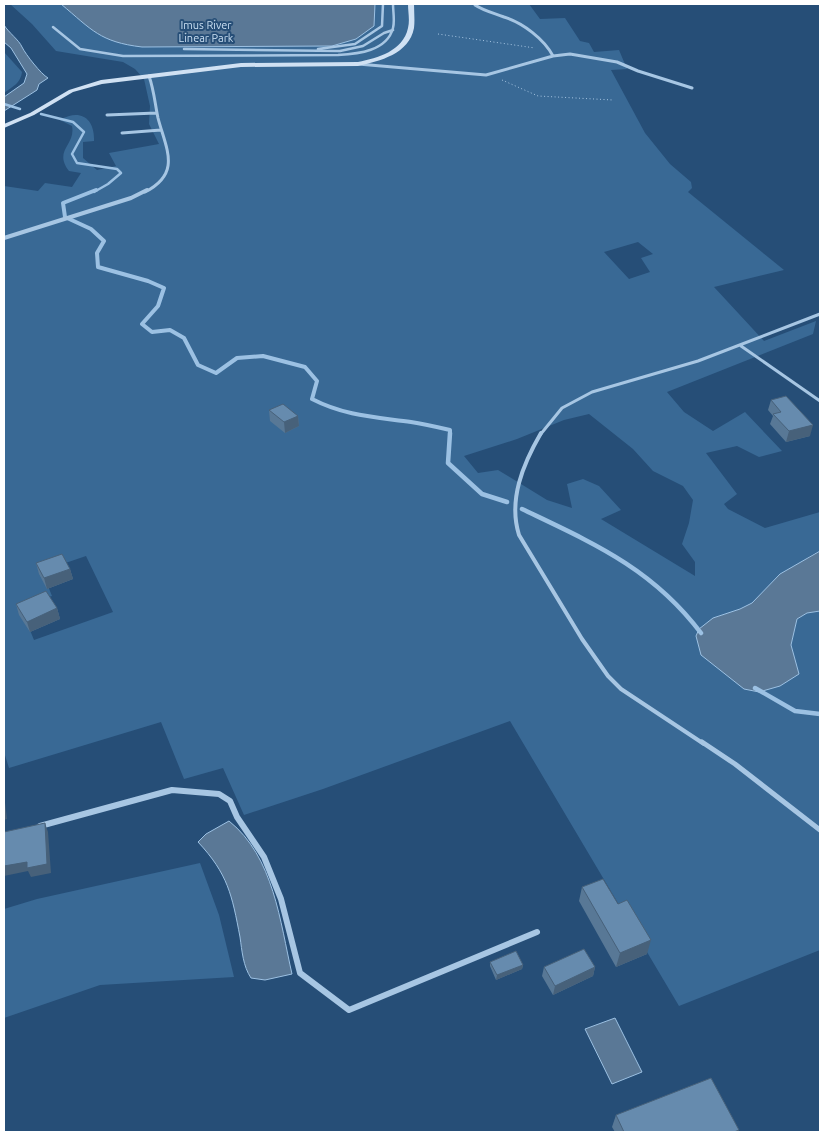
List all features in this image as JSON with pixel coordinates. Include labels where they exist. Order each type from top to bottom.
[{"type":"main road","points":[[4,126],[84,86],[149,76],[248,65],[358,64],[383,57],[403,44],[411,29],[411,4]]},
{"type":"street","points":[[475,5],[488,13],[512,20],[544,43],[553,56]]},
{"type":"street","points":[[358,64],[486,75],[553,56],[570,54],[602,58],[692,88]]},
{"type":"street","points":[[4,238],[131,198],[144,192],[164,178],[167,170],[168,155],[166,141],[156,113],[149,76]]},
{"type":"street","points":[[107,115],[156,113]]},
{"type":"street","points":[[122,133],[161,130]]},
{"type":"street","points":[[31,829],[172,790],[219,794],[230,801],[237,817],[264,857],[281,899],[300,973],[349,1010],[537,932]]},
{"type":"lane","points":[[184,49],[301,50],[348,46],[365,40],[374,30],[382,26],[383,4]]},
{"type":"lane","points":[[53,27],[80,49],[137,56],[350,54],[371,49],[386,41],[393,30],[394,4]]},
{"type":"lane","points":[[301,50],[319,52],[351,49],[370,43],[384,33],[393,30]]},
{"type":"lane","points":[[820,314],[741,346],[690,364],[608,386],[575,400],[562,408],[540,434],[531,450],[514,503],[515,522],[519,535],[531,556],[582,639],[608,676],[621,690],[735,764],[820,830]]},
{"type":"lane","points":[[741,346],[820,401]]},
{"type":"path","points":[[438,34],[551,51]]},
{"type":"path","points":[[486,75],[538,96],[613,100]]},
{"type":"green space","points":[[10,4],[529,4],[540,19],[565,18],[580,41],[589,43],[594,52],[619,50],[627,69],[611,70],[645,133],[670,164],[691,182],[692,188],[688,192],[784,270],[714,287],[764,341],[816,321],[813,334],[667,392],[684,412],[713,431],[745,412],[782,451],[759,457],[737,446],[706,453],[737,494],[724,504],[728,509],[765,528],[820,512],[820,551],[804,560],[749,606],[713,618],[791,645],[797,619],[807,613],[820,611],[820,950],[679,1006],[510,721],[323,789],[244,815],[223,768],[184,779],[161,722],[9,768],[4,752],[4,186],[38,191],[45,183],[72,187],[81,173],[69,171],[65,164],[63,158],[71,138],[72,126],[60,120],[74,115],[85,117],[92,126],[94,141],[83,142],[83,158],[97,170],[116,166],[109,153],[159,144],[149,124],[150,106],[144,79],[135,69],[123,62],[56,51],[32,24]],"holes":[[[638,242],[653,254],[641,258],[650,272],[629,279],[604,252]],[[589,414],[633,449],[653,471],[683,486],[693,500],[689,523],[682,544],[695,562],[695,576],[601,519],[621,510],[599,486],[583,479],[567,484],[572,508],[547,500],[498,470],[478,473],[464,456],[517,439],[564,420]],[[86,556],[113,612],[34,640],[20,606],[52,596],[42,571]]]},
{"type":"green space","points":[[4,52],[22,72],[18,82],[4,93]]},
{"type":"green space","points":[[200,863],[219,915],[234,977],[100,985],[4,1018],[4,909],[37,899]]},
{"type":"shaded area","name":"Imus River Linear Park","points":[[61,4],[375,4],[374,26],[356,39],[332,46],[142,47],[106,38],[89,28]]},
{"type":"shaded area","points":[[4,25],[19,42],[34,64],[48,78],[39,84],[37,90],[4,111],[4,97],[24,83],[27,74],[11,48],[4,42]]},
{"type":"shaded area","points":[[820,551],[820,611],[807,613],[797,619],[791,645],[799,674],[780,686],[759,692],[744,689],[701,655],[696,636],[699,629],[713,618],[752,603],[780,574]]},
{"type":"shaded area","points":[[229,821],[244,836],[266,872],[279,912],[292,974],[265,980],[251,978],[246,968],[234,909],[227,886],[216,864],[198,842],[206,834]]},
{"type":"shaded area","points":[[615,1018],[642,1072],[612,1084],[585,1029]]},
{"type":"building","points":[[786,396],[813,425],[789,431],[773,414],[781,412],[771,400]]},
{"type":"building","points":[[283,404],[298,416],[284,422],[269,410]]},
{"type":"building","points":[[62,554],[70,569],[44,578],[36,563]]},
{"type":"building","points":[[46,591],[57,608],[27,622],[16,604]]},
{"type":"building","points":[[45,823],[47,864],[27,868],[27,862],[4,866],[4,832]]},
{"type":"building","points":[[603,879],[618,904],[627,900],[651,940],[620,953],[582,887]]},
{"type":"building","points":[[584,949],[595,967],[555,986],[544,967]]},
{"type":"building","points":[[516,951],[523,965],[497,975],[490,962]]},
{"type":"building","points":[[711,1078],[739,1130],[734,1132],[624,1132],[616,1115]]},
{"type":"waterway","points":[[4,104],[20,109]]},
{"type":"waterway","points":[[41,114],[73,122],[84,132],[72,154],[77,163],[117,169],[121,173],[108,184],[94,192]]},
{"type":"waterway","points":[[96,190],[63,203],[65,217],[91,229],[104,241],[97,253],[98,267],[148,281],[164,288],[158,306],[142,324],[152,332],[170,330],[184,338],[198,365],[216,373],[237,358],[263,356],[305,367],[317,381],[312,399],[324,405],[373,417],[450,430],[450,433]]},
{"type":"waterway","points":[[450,433],[448,463],[482,494],[507,502]]},
{"type":"waterway","points":[[522,509],[597,546],[642,574],[682,610],[701,633]]},
{"type":"waterway","points":[[755,688],[795,711],[820,714]]}]
